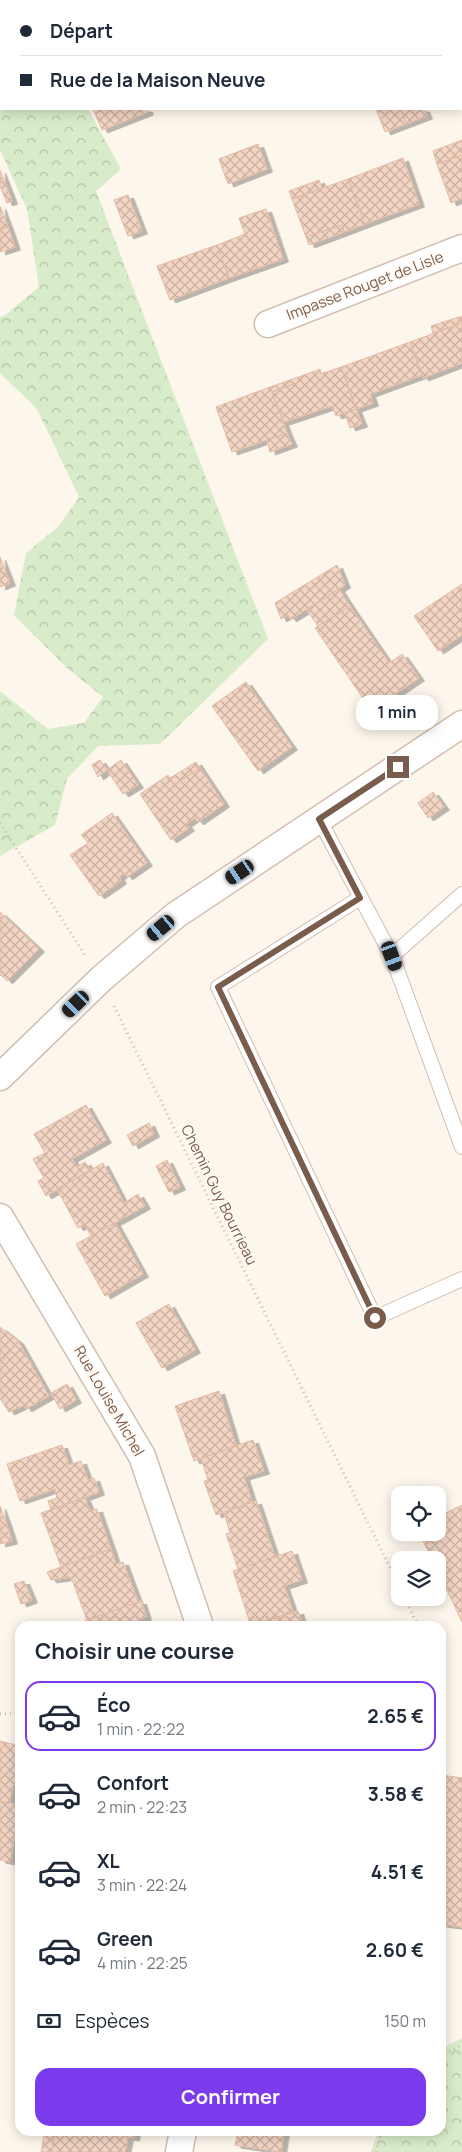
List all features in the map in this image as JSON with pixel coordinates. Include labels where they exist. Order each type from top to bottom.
[{"type":"street","name":"Impasse Rouget de Lisle","points":[[268,324],[462,248]]},
{"type":"street","points":[[0,1077],[101,980],[176,915],[462,724]]},
{"type":"street","name":"Rue Louise Michel","points":[[0,1216],[142,1456],[198,1621]]},
{"type":"street","points":[[179,2152],[182,2136]]},
{"type":"lane","points":[[319,819],[392,956],[462,1147]]},
{"type":"lane","points":[[392,956],[462,894]]},
{"type":"lane","points":[[360,898],[218,987],[375,1318],[462,1279]]},
{"type":"path","name":"Chemin Guy Bourrieau","points":[[0,824],[101,980],[391,1570]]},
{"type":"path","points":[[409,1606],[416,1621]]},
{"type":"path","points":[[0,1714],[15,1713]]},
{"type":"path","points":[[446,2054],[462,2044]]},
{"type":"path","points":[[376,2152],[381,2136]]},
{"type":"green space","points":[[0,110],[89,110],[121,169],[96,191],[268,639],[160,744],[98,746],[67,779],[55,825],[0,856],[0,691],[48,729],[84,723],[103,697],[67,668],[14,615],[26,553],[59,526],[79,497],[37,409],[0,373],[0,317],[4,316],[39,287],[27,209],[0,150]]},
{"type":"green space","points":[[462,2038],[462,2152],[371,2152],[376,2136],[446,2136],[446,2046]]},
{"type":"building","points":[[93,110],[147,110],[148,112],[102,130]]},
{"type":"building","points":[[376,110],[401,110],[406,124],[385,132]]},
{"type":"building","points":[[401,110],[424,110],[427,116],[406,124]]},
{"type":"building","points":[[462,140],[462,155],[437,164],[433,151]]},
{"type":"building","points":[[258,144],[267,169],[228,184],[219,159]]},
{"type":"building","points":[[462,155],[462,198],[451,203],[437,164]]},
{"type":"building","points":[[403,158],[419,204],[365,224],[348,179]]},
{"type":"building","points":[[0,170],[12,201],[7,203],[0,186]]},
{"type":"building","points":[[348,179],[365,224],[344,232],[342,225],[306,237],[292,199]]},
{"type":"building","points":[[319,180],[322,188],[292,199],[289,191]]},
{"type":"building","points":[[128,195],[142,231],[128,236],[114,200]]},
{"type":"building","points":[[0,206],[8,227],[0,230]]},
{"type":"building","points":[[266,209],[283,259],[229,278],[217,245],[245,234],[239,218]]},
{"type":"building","points":[[342,225],[344,232],[309,245],[306,237]]},
{"type":"building","points":[[8,227],[15,247],[0,252],[0,230]]},
{"type":"building","points":[[217,245],[229,278],[170,300],[157,266]]},
{"type":"building","points":[[462,316],[462,323],[433,333],[431,326]]},
{"type":"building","points":[[462,323],[462,363],[423,378],[410,342]]},
{"type":"building","points":[[410,342],[422,375],[370,394],[373,403],[356,409],[341,367]]},
{"type":"building","points":[[341,367],[356,409],[336,416],[332,406],[284,422],[272,392],[302,381],[301,376],[320,369],[321,374]]},
{"type":"building","points":[[301,376],[302,381],[272,392],[270,387]]},
{"type":"building","points":[[270,387],[287,433],[232,452],[216,407]]},
{"type":"building","points":[[356,409],[362,424],[350,428],[345,413]]},
{"type":"building","points":[[287,433],[292,444],[270,452],[267,440]]},
{"type":"building","points":[[0,557],[10,583],[0,587]]},
{"type":"building","points":[[337,565],[345,585],[291,619],[288,615],[281,619],[275,603]]},
{"type":"building","points":[[462,584],[462,635],[438,651],[414,616]]},
{"type":"building","points":[[339,589],[350,606],[318,626],[307,610]]},
{"type":"building","points":[[350,606],[389,663],[402,654],[419,678],[371,710],[315,628]]},
{"type":"building","points":[[246,682],[292,747],[258,771],[212,706]]},
{"type":"building","points":[[100,760],[107,770],[98,777],[92,765]]},
{"type":"building","points":[[121,760],[138,785],[123,794],[107,770]]},
{"type":"building","points":[[196,762],[200,768],[174,785],[170,778]]},
{"type":"building","points":[[200,768],[224,804],[198,822],[195,818],[186,824],[189,828],[171,840],[140,794],[168,775],[174,785]]},
{"type":"building","points":[[433,792],[444,807],[428,818],[418,803]]},
{"type":"building","points":[[112,813],[147,863],[127,877],[124,873],[119,877],[121,881],[99,896],[70,855],[88,843],[81,835]]},
{"type":"building","points":[[0,912],[39,949],[7,981],[0,976]]},
{"type":"building","points":[[86,1105],[106,1140],[72,1159],[77,1167],[85,1162],[91,1170],[46,1196],[38,1181],[44,1178],[33,1159],[45,1153],[34,1134]]},
{"type":"building","points":[[149,1123],[154,1134],[133,1146],[127,1135]]},
{"type":"building","points":[[167,1160],[180,1187],[169,1192],[156,1166]]},
{"type":"building","points":[[103,1163],[124,1203],[138,1194],[145,1206],[91,1236],[84,1224],[78,1228],[57,1189]]},
{"type":"building","points":[[115,1223],[143,1274],[105,1296],[76,1244]]},
{"type":"building","points":[[169,1304],[195,1350],[162,1368],[136,1323]]},
{"type":"building","points":[[0,1327],[18,1341],[0,1364]]},
{"type":"building","points":[[18,1341],[49,1396],[26,1409],[24,1405],[9,1412],[0,1398],[0,1364]]},
{"type":"building","points":[[67,1384],[76,1400],[60,1409],[51,1393]]},
{"type":"building","points":[[219,1391],[236,1446],[194,1461],[175,1406]]},
{"type":"building","points":[[253,1440],[264,1471],[244,1477],[252,1502],[216,1515],[204,1481],[208,1480],[201,1458]]},
{"type":"building","points":[[62,1445],[69,1465],[81,1461],[88,1480],[94,1478],[99,1492],[51,1510],[48,1501],[57,1498],[55,1489],[20,1501],[7,1464]]},
{"type":"building","points":[[85,1498],[90,1511],[97,1509],[111,1549],[61,1567],[41,1513]]},
{"type":"building","points":[[256,1501],[275,1557],[238,1569],[226,1534],[230,1533],[224,1512]]},
{"type":"building","points":[[462,1505],[462,1622],[446,1588],[446,1551],[428,1551],[423,1541],[446,1541],[446,1513]]},
{"type":"building","points":[[0,1506],[7,1525],[0,1528]]},
{"type":"building","points":[[7,1525],[12,1541],[0,1544],[0,1528]]},
{"type":"building","points":[[111,1549],[116,1564],[123,1562],[138,1602],[87,1620],[71,1577],[51,1580],[47,1572]]},
{"type":"building","points":[[292,1551],[302,1580],[284,1586],[293,1612],[266,1621],[249,1621],[233,1571]]},
{"type":"building","points":[[24,1581],[32,1600],[21,1604],[14,1584]]},
{"type":"building","points":[[141,1601],[146,1617],[140,1619],[141,1621],[85,1621]]},
{"type":"building","points":[[298,1611],[301,1621],[266,1621]]},
{"type":"building","points":[[0,1741],[15,1745],[15,1780],[9,1803],[0,1801]]},
{"type":"building","points":[[446,1776],[462,1778],[462,1927],[446,1925]]},
{"type":"building","points":[[0,1801],[15,1804],[15,1834],[10,1862],[0,1860]]},
{"type":"building","points":[[44,2136],[54,2136],[52,2152],[41,2152]]},
{"type":"building","points":[[54,2136],[134,2136],[134,2138],[128,2137],[125,2152],[52,2152]]},
{"type":"building","points":[[237,2136],[283,2136],[281,2152],[235,2145]]},
{"type":"route","points":[[375,1318],[218,987],[360,898],[319,819],[398,767]]}]
